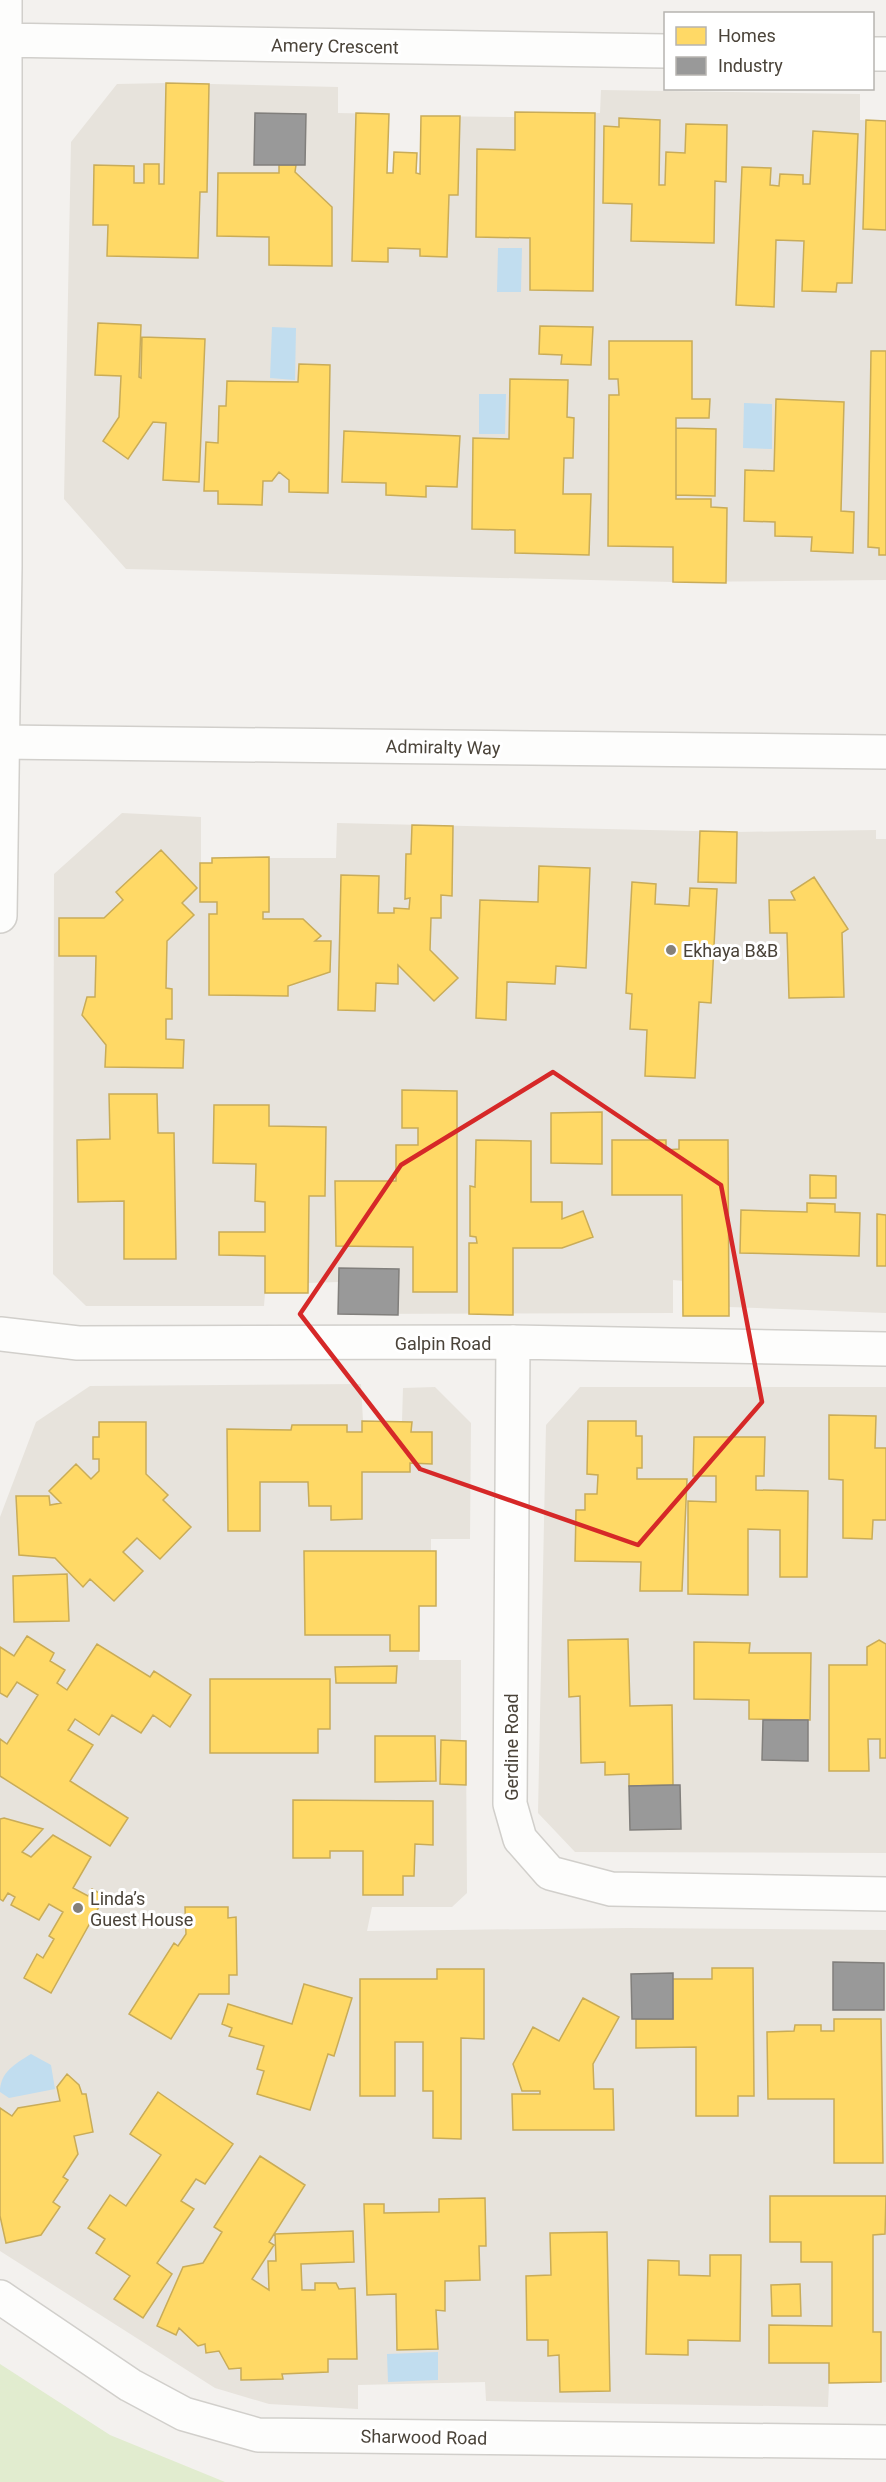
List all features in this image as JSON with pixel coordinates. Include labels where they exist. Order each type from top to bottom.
[{"type":"street","points":[[0,916],[2,41],[5,0]]},
{"type":"street","name":"Amery Crescent","points":[[2,41],[664,51]]},
{"type":"street","name":"Admiralty Way","points":[[1,742],[886,752]]},
{"type":"street","name":"Galpin Road","points":[[0,1334],[78,1343],[513,1342],[886,1349]]},
{"type":"street","name":"Gerdine Road","points":[[513,1342],[510,1804],[520,1839],[550,1873],[611,1889],[886,1894]]},
{"type":"street","name":"Sharwood Road","points":[[0,2297],[130,2385],[184,2415],[258,2435],[886,2442]]},
{"type":"highlighted area","points":[[553,1072],[721,1185],[762,1402],[638,1545],[420,1469],[300,1314],[401,1165]]},
{"type":"shaded area","points":[[117,84],[338,87],[338,113],[389,114],[387,172],[393,173],[417,153],[417,173],[420,173],[421,116],[515,117],[515,112],[600,113],[601,90],[860,94],[860,120],[886,121],[886,580],[673,582],[126,569],[64,499],[71,142]]},
{"type":"shaded area","points":[[122,813],[201,817],[201,863],[212,863],[212,858],[336,858],[337,823],[737,832],[876,830],[876,839],[886,839],[886,1313],[729,1307],[729,1316],[683,1316],[683,1281],[673,1280],[673,1313],[338,1314],[338,1282],[308,1283],[308,1293],[265,1293],[264,1306],[86,1306],[53,1274],[54,874]]},
{"type":"shaded area","points":[[361,1384],[363,1421],[402,1421],[403,1388],[435,1387],[471,1423],[470,1539],[431,1539],[431,1551],[436,1551],[436,1606],[419,1607],[419,1660],[461,1660],[461,1740],[466,1741],[467,1893],[452,1907],[372,1907],[367,1931],[628,1928],[886,1930],[886,2382],[829,2383],[828,2407],[486,2401],[485,2382],[358,2385],[358,2409],[269,2404],[215,2388],[0,2251],[0,1517],[36,1422],[90,1386]]},
{"type":"shaded area","points":[[580,1387],[886,1387],[886,1853],[575,1852],[538,1813],[546,1425]]},
{"type":"green space","points":[[0,2364],[110,2435],[225,2482],[0,2482]]},
{"type":"water","points":[[498,248],[522,248],[521,292],[497,292]]},
{"type":"water","points":[[272,327],[296,328],[295,380],[270,378]]},
{"type":"water","points":[[479,394],[506,394],[505,434],[479,434]]},
{"type":"water","points":[[744,403],[772,404],[772,449],[743,448]]},
{"type":"water","points":[[31,2054],[51,2065],[55,2089],[9,2098],[0,2092],[3,2079],[10,2069]]},
{"type":"water","points":[[438,2352],[438,2380],[388,2382],[387,2354]]},
{"type":"building: Homes","points":[[166,83],[209,84],[207,192],[200,192],[198,258],[107,256],[108,225],[93,225],[94,165],[134,166],[134,183],[144,183],[144,164],[159,164],[159,184],[164,184]]},
{"type":"building: Homes","points":[[515,112],[595,113],[593,291],[530,290],[530,238],[476,237],[477,149],[515,150]]},
{"type":"building: Homes","points":[[356,113],[389,114],[387,173],[393,173],[394,152],[417,153],[416,173],[420,174],[421,116],[460,116],[458,195],[449,195],[447,257],[420,256],[420,249],[388,248],[388,262],[352,261]]},
{"type":"building: Homes","points":[[619,118],[660,120],[659,185],[665,185],[666,152],[685,153],[686,124],[727,125],[726,182],[715,181],[714,243],[631,241],[632,204],[603,203],[604,126],[619,127]]},
{"type":"building: Homes","points":[[866,120],[886,121],[886,230],[863,229]]},
{"type":"building: Homes","points":[[813,131],[858,134],[852,283],[837,283],[836,292],[802,291],[804,241],[776,240],[774,307],[736,305],[742,167],[771,168],[770,185],[779,186],[780,174],[803,175],[803,184],[810,184]]},
{"type":"building: Homes","points":[[279,165],[296,165],[295,172],[332,207],[332,266],[269,265],[269,237],[217,236],[218,173],[279,173]]},
{"type":"building: Homes","points":[[98,323],[141,325],[139,377],[141,378],[142,337],[205,339],[199,482],[163,480],[166,423],[153,422],[128,459],[103,441],[119,417],[121,376],[95,375]]},
{"type":"building: Homes","points":[[540,326],[593,327],[591,365],[561,364],[562,355],[539,354]]},
{"type":"building: Homes","points":[[609,341],[692,341],[692,399],[710,399],[709,418],[676,418],[676,499],[711,499],[711,507],[727,508],[726,583],[673,582],[673,547],[608,546],[609,395],[619,395],[618,379],[609,379]]},
{"type":"building: Homes","points":[[871,351],[886,351],[886,555],[879,555],[879,548],[868,547]]},
{"type":"building: Homes","points":[[299,364],[330,365],[328,493],[289,492],[289,480],[279,472],[272,481],[263,481],[262,505],[218,504],[218,491],[204,491],[206,442],[218,443],[219,406],[226,406],[227,381],[298,382]]},
{"type":"building: Homes","points":[[510,379],[568,380],[567,417],[574,418],[573,458],[564,458],[563,494],[591,494],[589,555],[515,553],[515,530],[472,529],[473,438],[509,439]]},
{"type":"building: Homes","points":[[776,399],[844,402],[841,511],[854,512],[853,553],[811,551],[812,537],[775,536],[775,522],[744,521],[745,470],[774,471]]},
{"type":"building: Homes","points":[[676,428],[716,429],[715,496],[676,495]]},
{"type":"building: Homes","points":[[344,431],[460,436],[457,487],[426,486],[426,497],[386,495],[386,483],[342,482]]},
{"type":"building: Homes","points":[[412,825],[453,826],[452,896],[441,895],[441,918],[431,918],[430,950],[458,978],[434,1001],[398,965],[398,984],[376,983],[375,1011],[338,1010],[341,875],[379,876],[378,913],[394,913],[394,908],[409,909],[410,898],[405,899],[406,854],[411,854]]},
{"type":"building: Homes","points":[[700,831],[737,832],[736,883],[698,882]]},
{"type":"building: Homes","points":[[161,850],[197,888],[182,903],[194,915],[167,941],[166,988],[172,989],[172,1019],[166,1019],[166,1039],[184,1040],[183,1068],[105,1067],[106,1045],[82,1015],[87,997],[95,997],[96,956],[59,956],[59,918],[104,918],[123,900],[116,892]]},
{"type":"building: Homes","points":[[269,857],[269,912],[263,912],[263,919],[303,919],[321,936],[315,941],[331,941],[330,972],[288,986],[288,996],[209,995],[209,914],[217,914],[217,902],[200,902],[200,863],[212,863],[212,858]]},
{"type":"building: Homes","points":[[539,866],[590,868],[586,968],[556,966],[555,984],[507,982],[506,1020],[476,1018],[480,900],[538,902]]},
{"type":"building: Homes","points":[[814,877],[848,929],[842,933],[844,997],[789,998],[787,933],[770,933],[769,900],[795,900],[791,892]]},
{"type":"building: Homes","name":"Ekhaya B&B","points":[[632,882],[656,884],[655,904],[689,906],[690,888],[717,889],[711,1003],[699,1002],[695,1078],[645,1076],[647,1030],[630,1029],[632,994],[626,993]]},
{"type":"building: Homes","points":[[402,1090],[457,1091],[457,1292],[413,1292],[413,1247],[336,1246],[335,1181],[396,1181],[396,1145],[418,1145],[418,1128],[402,1128]]},
{"type":"building: Homes","points":[[109,1094],[157,1094],[158,1133],[174,1133],[176,1259],[124,1259],[124,1201],[78,1202],[77,1140],[110,1139]]},
{"type":"building: Homes","points":[[214,1105],[269,1105],[269,1126],[326,1127],[325,1196],[309,1196],[308,1293],[265,1293],[265,1256],[219,1255],[219,1232],[265,1232],[265,1202],[255,1201],[256,1164],[213,1163]]},
{"type":"building: Homes","points":[[602,1112],[602,1164],[551,1163],[551,1113]]},
{"type":"building: Homes","points":[[476,1140],[531,1141],[531,1202],[562,1202],[562,1219],[583,1211],[593,1237],[562,1248],[513,1248],[513,1315],[469,1314],[469,1243],[477,1243],[476,1237],[470,1236],[470,1186],[475,1187]]},
{"type":"building: Homes","points":[[612,1140],[666,1140],[666,1150],[679,1149],[679,1140],[728,1140],[729,1316],[683,1316],[682,1195],[612,1195]]},
{"type":"building: Homes","points":[[810,1175],[836,1176],[836,1198],[810,1198]]},
{"type":"building: Homes","points":[[807,1203],[835,1204],[835,1212],[860,1213],[859,1256],[740,1253],[741,1210],[807,1212]]},
{"type":"building: Homes","points":[[877,1214],[886,1215],[886,1266],[877,1266]]},
{"type":"building: Homes","points":[[829,1415],[876,1416],[875,1448],[886,1448],[886,1520],[873,1520],[872,1539],[843,1538],[843,1480],[829,1479]]},
{"type":"building: Homes","points":[[362,1421],[412,1422],[411,1432],[432,1432],[432,1464],[410,1463],[410,1472],[362,1472],[362,1519],[331,1520],[331,1506],[309,1506],[308,1482],[260,1482],[260,1531],[228,1531],[227,1429],[291,1430],[292,1425],[347,1425],[347,1432],[362,1432]]},
{"type":"building: Homes","points":[[588,1421],[636,1421],[636,1436],[642,1436],[642,1468],[637,1468],[637,1479],[687,1479],[682,1591],[640,1591],[641,1562],[575,1561],[576,1510],[585,1510],[585,1494],[597,1494],[598,1475],[587,1474]]},
{"type":"building: Homes","points":[[99,1422],[146,1422],[146,1474],[168,1495],[163,1500],[191,1527],[160,1559],[137,1538],[123,1552],[143,1571],[114,1601],[90,1579],[83,1587],[55,1558],[19,1555],[16,1496],[49,1496],[50,1505],[61,1503],[49,1491],[76,1464],[91,1479],[99,1471],[99,1459],[93,1459],[93,1437],[99,1437]]},
{"type":"building: Homes","points":[[694,1437],[765,1437],[764,1476],[756,1476],[756,1490],[808,1491],[807,1577],[780,1577],[780,1530],[748,1529],[748,1595],[688,1594],[688,1501],[716,1502],[716,1476],[693,1476]]},
{"type":"building: Homes","points":[[304,1551],[436,1551],[436,1606],[419,1606],[419,1651],[390,1651],[390,1635],[305,1635]]},
{"type":"building: Homes","points":[[67,1574],[69,1621],[14,1622],[13,1576]]},
{"type":"building: Homes","points":[[27,1636],[54,1653],[50,1661],[65,1670],[57,1683],[67,1690],[97,1644],[150,1677],[154,1671],[191,1695],[170,1727],[153,1715],[141,1733],[112,1715],[99,1735],[75,1719],[68,1730],[93,1745],[70,1781],[128,1818],[110,1846],[0,1776],[0,1739],[7,1744],[38,1695],[17,1682],[7,1697],[0,1693],[0,1647],[14,1656]]},
{"type":"building: Homes","points":[[628,1639],[630,1706],[672,1705],[673,1785],[629,1786],[629,1774],[605,1775],[605,1762],[581,1763],[580,1696],[569,1697],[568,1640]]},
{"type":"building: Homes","points":[[879,1640],[886,1644],[886,1758],[880,1758],[880,1739],[868,1739],[869,1771],[829,1771],[829,1665],[867,1665],[867,1647]]},
{"type":"building: Homes","points":[[694,1642],[750,1643],[749,1653],[811,1653],[810,1720],[749,1719],[749,1700],[694,1699]]},
{"type":"building: Homes","points":[[397,1666],[396,1683],[336,1683],[335,1667]]},
{"type":"building: Homes","points":[[210,1679],[330,1679],[330,1729],[318,1729],[318,1753],[210,1753]]},
{"type":"building: Homes","points":[[375,1736],[435,1736],[436,1781],[375,1782]]},
{"type":"building: Homes","points":[[441,1740],[466,1741],[466,1785],[440,1784]]},
{"type":"building: Homes","points":[[293,1800],[433,1801],[433,1845],[415,1844],[414,1876],[403,1876],[403,1895],[363,1895],[363,1851],[330,1851],[330,1858],[293,1858]]},
{"type":"building: Homes","name":"Linda’s Guest House","points":[[4,1818],[43,1829],[22,1852],[31,1857],[53,1835],[91,1857],[73,1888],[88,1896],[92,1889],[105,1896],[51,1993],[24,1978],[37,1954],[43,1958],[54,1939],[49,1936],[63,1912],[49,1904],[39,1920],[11,1905],[15,1897],[8,1893],[3,1901],[0,1899],[0,1819]]},
{"type":"building: Homes","points":[[185,1907],[228,1907],[228,1918],[236,1917],[237,1975],[229,1975],[229,1994],[199,1994],[171,2039],[129,2014],[174,1943],[178,1946],[186,1934]]},
{"type":"building: Homes","points":[[712,1968],[753,1968],[754,2096],[738,2096],[738,2116],[696,2116],[696,2047],[636,2048],[636,2019],[673,2019],[672,1979],[712,1979]]},
{"type":"building: Homes","points":[[437,1969],[484,1969],[484,2039],[461,2038],[461,2139],[433,2138],[433,2091],[423,2091],[423,2042],[395,2042],[395,2096],[360,2096],[360,1979],[437,1979]]},
{"type":"building: Homes","points":[[304,1984],[352,1998],[334,2056],[328,2054],[310,2110],[257,2094],[264,2071],[257,2069],[264,2046],[229,2036],[232,2028],[222,2024],[228,2004],[292,2024]]},
{"type":"building: Homes","points":[[583,1998],[619,2017],[593,2064],[594,2089],[613,2089],[614,2130],[513,2130],[512,2094],[540,2094],[540,2091],[522,2091],[513,2064],[533,2027],[559,2041]]},
{"type":"building: Homes","points":[[834,2019],[881,2019],[883,2163],[834,2163],[834,2099],[768,2099],[767,2032],[794,2031],[795,2025],[821,2025],[821,2031],[834,2031]]},
{"type":"building: Homes","points":[[67,2074],[79,2085],[82,2094],[86,2094],[93,2132],[74,2136],[78,2154],[63,2177],[68,2180],[53,2202],[60,2207],[41,2235],[6,2243],[0,2216],[0,2108],[12,2116],[18,2108],[60,2101],[57,2087]]},
{"type":"building: Homes","points":[[158,2092],[233,2144],[205,2184],[196,2179],[181,2201],[194,2209],[157,2263],[172,2274],[143,2318],[114,2299],[130,2276],[96,2253],[105,2239],[88,2228],[110,2195],[126,2206],[161,2155],[130,2134]]},
{"type":"building: Homes","points":[[260,2156],[305,2185],[269,2242],[274,2245],[252,2279],[269,2290],[268,2261],[276,2261],[275,2234],[353,2231],[354,2262],[301,2264],[302,2290],[315,2290],[315,2283],[336,2283],[339,2289],[355,2288],[357,2359],[328,2359],[328,2372],[282,2374],[283,2379],[241,2380],[241,2368],[229,2369],[219,2351],[206,2353],[205,2344],[198,2346],[179,2328],[176,2335],[157,2326],[183,2267],[203,2263],[222,2232],[214,2227]]},
{"type":"building: Homes","points":[[770,2196],[886,2196],[885,2234],[873,2235],[873,2332],[881,2332],[881,2382],[829,2383],[829,2363],[769,2363],[769,2325],[832,2326],[832,2262],[801,2262],[801,2242],[770,2242]]},
{"type":"building: Homes","points":[[485,2198],[486,2246],[479,2246],[480,2280],[445,2281],[445,2311],[436,2310],[438,2349],[397,2350],[396,2294],[367,2295],[364,2204],[384,2204],[384,2213],[439,2212],[439,2199]]},
{"type":"building: Homes","points":[[607,2232],[610,2391],[560,2392],[559,2355],[548,2356],[548,2340],[527,2340],[526,2276],[551,2275],[550,2233]]},
{"type":"building: Homes","points":[[710,2255],[741,2255],[740,2341],[688,2340],[688,2355],[646,2354],[648,2260],[679,2261],[679,2275],[710,2276]]},
{"type":"building: Homes","points":[[800,2284],[801,2316],[772,2316],[771,2285]]},
{"type":"building: Industry","points":[[255,113],[306,114],[305,165],[254,165]]},
{"type":"building: Industry","points":[[339,1268],[399,1269],[398,1315],[338,1314]]},
{"type":"building: Industry","points":[[763,1720],[808,1720],[808,1761],[762,1760]]},
{"type":"building: Industry","points":[[680,1785],[681,1829],[630,1830],[629,1786]]},
{"type":"building: Industry","points":[[833,1962],[884,1963],[884,2010],[833,2010]]},
{"type":"building: Industry","points":[[673,1973],[673,2019],[632,2019],[631,1974]]},
{"type":"place","name":"Ekhaya B&B","points":[[671,950]]},
{"type":"place","name":"Linda’s Guest House","points":[[78,1908]]}]
